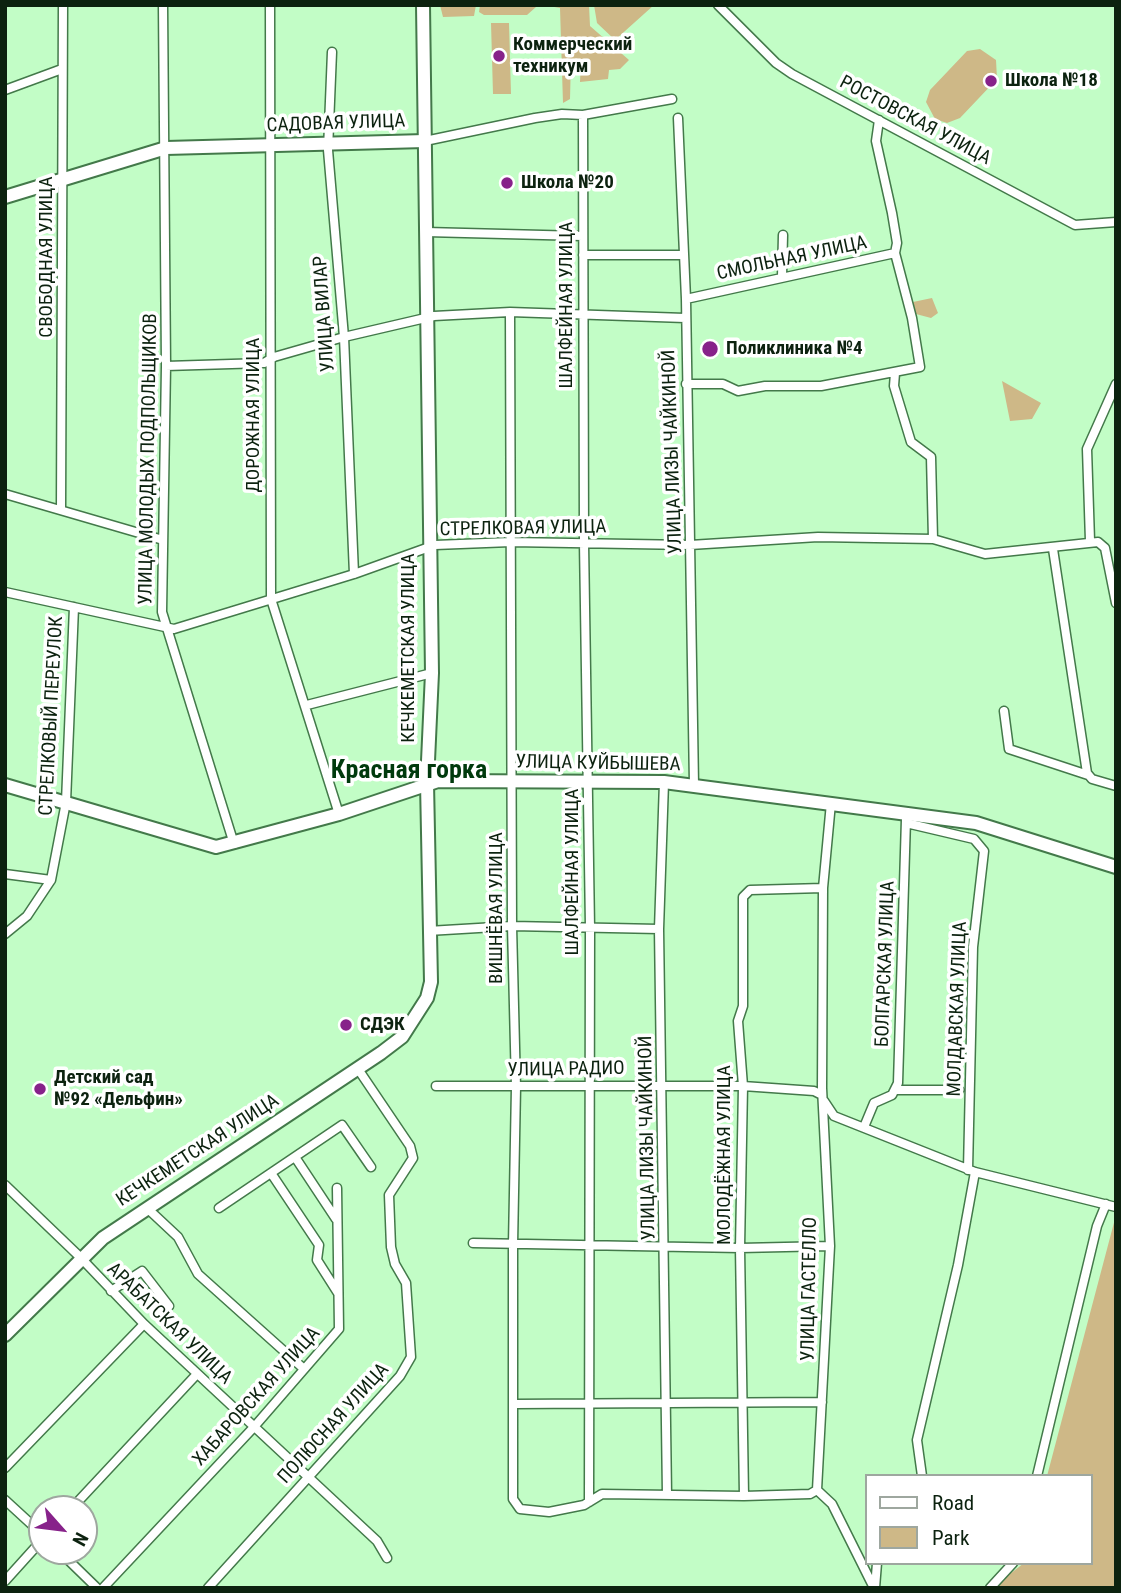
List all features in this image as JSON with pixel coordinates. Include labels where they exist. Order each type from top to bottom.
[{"type":"main road","name":"КЕЧКЕМЕТСКАЯ УЛИЦА","points":[[5,1335],[80,1257],[147,1208],[402,1037],[421,1012],[431,982],[426,783],[432,673],[428,547],[423,5]]},
{"type":"main road","name":"САДОВАЯ УЛИЦА","points":[[5,197],[166,148],[425,141]]},
{"type":"main road","name":"УЛИЦА КУЙБЫШЕВА","points":[[5,785],[216,847],[339,814],[421,788],[426,783],[588,780],[664,782],[831,803],[906,818],[976,823],[1116,867]]},
{"type":"street","name":"СВОБОДНАЯ УЛИЦА","points":[[61,508],[63,5]]},
{"type":"street","name":"УЛИЦА МОЛОДЫХ ПОДПОЛЬЩИКОВ","points":[[163,5],[166,148],[163,540],[165,627],[234,844]]},
{"type":"street","name":"ДОРОЖНАЯ УЛИЦА","points":[[270,5],[271,599],[307,705],[339,814]]},
{"type":"street","name":"РОСТОВСКАЯ УЛИЦА","points":[[718,5],[776,63],[879,120],[1075,225],[1116,222]]},
{"type":"street","name":"УЛИЦА ВИЛАР","points":[[332,52],[328,144],[344,337],[354,574]]},
{"type":"street","points":[[5,90],[62,69]]},
{"type":"street","name":"САДОВАЯ УЛИЦА","points":[[425,141],[438,135],[535,118],[562,114],[583,115],[672,99]]},
{"type":"street","name":"ШАЛФЕЙНАЯ УЛИЦА","points":[[583,115],[582,316],[590,927],[587,1403],[589,1502]]},
{"type":"street","name":"УЛИЦА ЛИЗЫ ЧАЙКИНОЙ","points":[[678,118],[687,299],[685,318],[692,552],[694,785]]},
{"type":"street","name":"СМОЛЬНАЯ УЛИЦА","points":[[687,299],[895,253],[894,223],[876,141],[879,120]]},
{"type":"street","points":[[426,232],[582,236]]},
{"type":"street","points":[[782,276],[783,235]]},
{"type":"street","points":[[686,384],[723,384],[738,391],[765,386],[821,386],[918,368],[922,364],[901,265],[895,253]]},
{"type":"street","points":[[583,255],[684,255]]},
{"type":"street","points":[[166,366],[264,363],[269,359],[344,337],[425,319],[510,312],[685,318]]},
{"type":"street","name":"ВИШНЁВАЯ УЛИЦА","points":[[510,312],[512,926],[516,1087],[513,1245],[514,1503],[526,1511],[549,1511],[589,1502]]},
{"type":"street","points":[[895,373],[894,386],[911,442],[931,457],[933,539]]},
{"type":"street","points":[[1115,389],[1087,449],[1090,541],[1098,542],[1105,548],[1116,603]]},
{"type":"street","points":[[5,494],[61,508],[163,540]]},
{"type":"street","name":"СТРЕЛКОВАЯ УЛИЦА","points":[[5,592],[174,629],[354,574],[428,547],[510,542],[690,545],[818,537],[933,539],[985,554],[1047,545],[1053,549],[1090,541]]},
{"type":"street","points":[[1053,549],[1090,777]]},
{"type":"street","name":"СТРЕЛКОВЫЙ ПЕРЕУЛОК","points":[[5,934],[27,916],[51,880],[66,802],[74,607]]},
{"type":"street","points":[[307,705],[432,673]]},
{"type":"street","points":[[1004,711],[1009,749],[1116,786]]},
{"type":"street","name":"УЛИЦА ЛИЗЫ ЧАЙКИНОЙ","points":[[664,782],[659,929],[664,1084],[667,1494]]},
{"type":"street","name":"УЛИЦА ГАСТЕЛЛО","points":[[817,1490],[830,1246],[822,1092],[822,888],[831,803]]},
{"type":"street","name":"БОЛГАРСКАЯ УЛИЦА","points":[[896,1090],[906,818]]},
{"type":"street","name":"МОЛДАВСКАЯ УЛИЦА","points":[[906,818],[974,839],[984,851],[973,947],[971,1171],[958,1265],[917,1440],[922,1474]]},
{"type":"street","points":[[5,874],[51,880]]},
{"type":"street","name":"МОЛОДЁЖНАЯ УЛИЦА","points":[[744,1496],[740,1248],[743,1086],[738,1021],[743,1006],[744,895],[750,890],[822,888]]},
{"type":"street","points":[[428,931],[512,926],[659,929]]},
{"type":"street","name":"ПОЛЮСНАЯ УЛИЦА","points":[[208,1588],[400,1377],[411,1357],[406,1283],[395,1264],[391,1247],[389,1195],[413,1158],[410,1146],[358,1069]]},
{"type":"street","name":"УЛИЦА РАДИО","points":[[436,1086],[588,1087],[664,1084],[822,1092]]},
{"type":"street","points":[[864,1127],[874,1103],[887,1099],[896,1090],[958,1090]]},
{"type":"street","points":[[822,1092],[834,1116],[971,1171],[1116,1207]]},
{"type":"street","points":[[219,1208],[342,1125],[371,1167]]},
{"type":"street","points":[[295,1157],[337,1222]]},
{"type":"street","points":[[271,1173],[319,1245],[317,1260],[338,1294]]},
{"type":"street","name":"АРАБАТСКАЯ УЛИЦА","points":[[5,1185],[80,1257],[144,1324],[377,1541],[387,1558]]},
{"type":"street","name":"ХАБАРОВСКАЯ УЛИЦА","points":[[103,1588],[254,1427],[339,1329],[337,1188]]},
{"type":"street","points":[[1037,1474],[1097,1226],[1106,1204]]},
{"type":"street","points":[[147,1208],[178,1237],[198,1274],[304,1368]]},
{"type":"street","points":[[473,1243],[589,1247],[830,1246]]},
{"type":"street","points":[[111,1291],[142,1271],[169,1306]]},
{"type":"street","points":[[5,1468],[144,1324]]},
{"type":"street","points":[[84,1495],[197,1374]]},
{"type":"street","points":[[515,1404],[822,1402]]},
{"type":"street","points":[[589,1502],[603,1494],[744,1496],[810,1494],[817,1490],[832,1504],[875,1588]]},
{"type":"street","points":[[5,1500],[28,1521]]},
{"type":"street","points":[[5,1581],[28,1556]]},
{"type":"street","points":[[73,1565],[97,1588]]},
{"type":"street","points":[[875,1588],[877,1565]]},
{"type":"street","points":[[990,1588],[1011,1565]]},
{"type":"green space","points":[[440,5],[476,5],[474,16],[443,17]]},
{"type":"green space","points":[[480,5],[536,7],[527,15],[484,15],[479,12]]},
{"type":"green space","points":[[543,5],[589,5],[590,26],[629,60],[620,69],[609,70],[608,79],[580,82],[581,59],[571,59],[570,99],[563,103],[560,8]]},
{"type":"green space","points":[[594,5],[654,5],[615,40],[597,23]]},
{"type":"green space","points":[[491,23],[509,23],[511,94],[493,94]]},
{"type":"green space","points":[[980,49],[996,60],[997,79],[960,118],[947,123],[935,119],[926,102],[930,90],[967,51]]},
{"type":"green space","points":[[932,298],[938,313],[931,318],[916,314],[913,302]]},
{"type":"green space","points":[[1002,381],[1041,403],[1032,419],[1010,421]]},
{"type":"green space","points":[[1116,1215],[1116,1588],[992,1588],[1021,1565],[1093,1565],[1093,1474],[1048,1474]]},
{"type":"place","name":"Коммерческий техникум","points":[[499,56]]},
{"type":"place","name":"Школа №18","points":[[991,81]]},
{"type":"place","name":"Школа №20","points":[[507,183]]},
{"type":"place","name":"Поликлиника №4","points":[[710,349]]},
{"type":"place","name":"СДЭК","points":[[346,1025]]},
{"type":"place","name":"Детский сад №92 «Дельфин»","points":[[40,1089]]},
{"type":"district","name":"Красная горка","points":[[409,771]]}]
